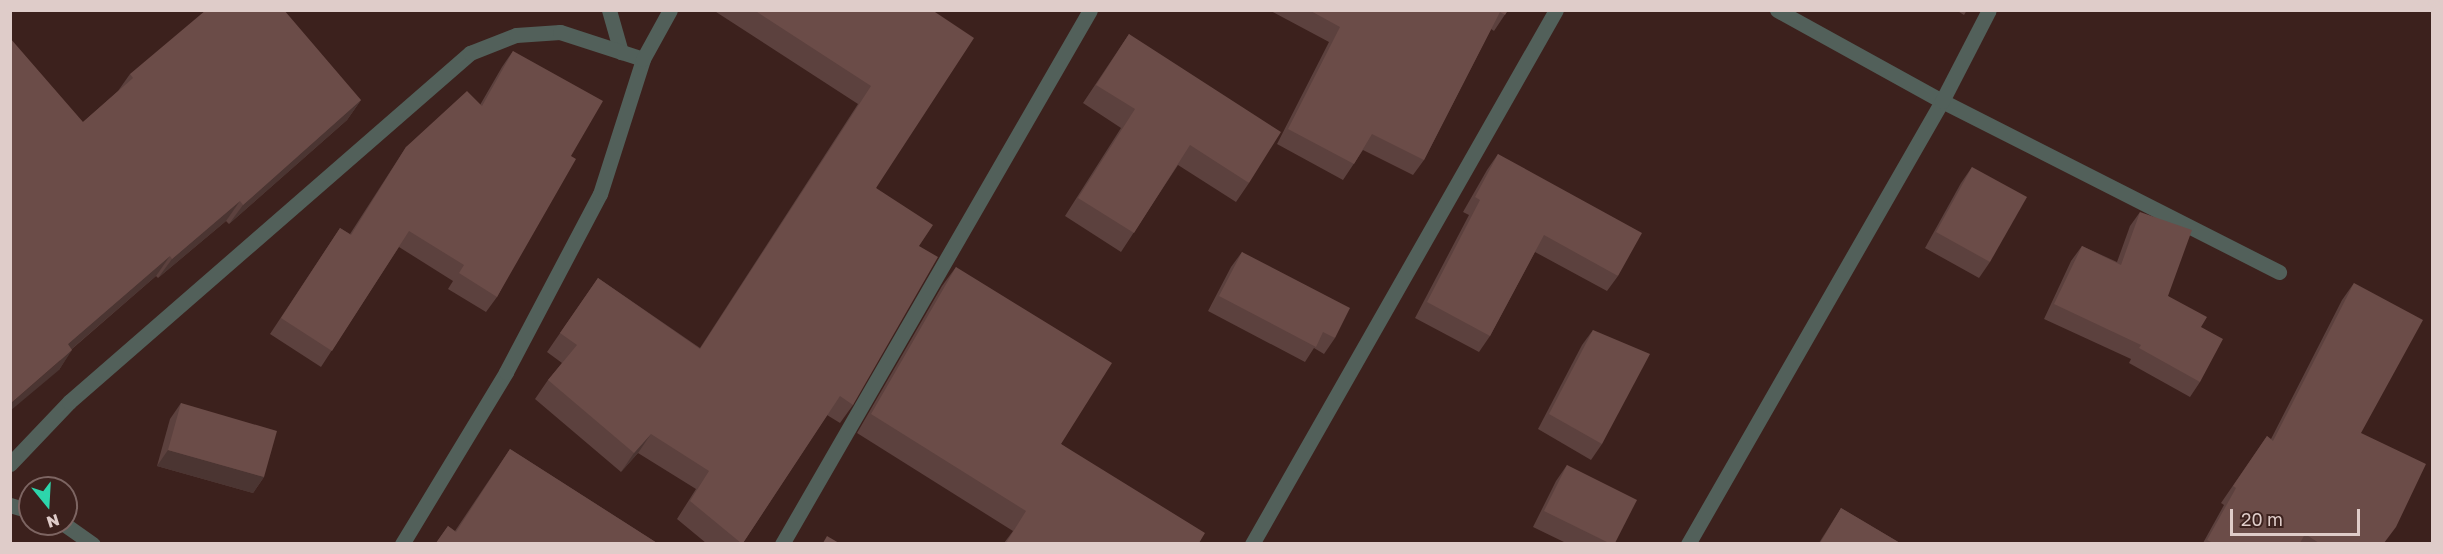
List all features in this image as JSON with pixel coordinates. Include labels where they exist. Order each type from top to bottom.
[{"type":"street","points":[[609,10],[621,52]]},
{"type":"street","points":[[402,543],[506,372],[600,194],[643,59],[670,10]]},
{"type":"street","points":[[782,543],[1090,10]]},
{"type":"street","points":[[1252,543],[1556,10]]},
{"type":"street","points":[[1778,10],[1942,101],[2279,272]]},
{"type":"street","points":[[1688,543],[1942,101],[1989,10]]},
{"type":"street","points":[[10,465],[69,402],[470,53],[516,35],[560,32],[643,59]]},
{"type":"street","points":[[78,533],[93,543]]},
{"type":"building","points":[[206,10],[284,10],[361,100],[243,205],[240,201],[172,259],[170,256],[68,344],[72,350],[10,404],[10,38],[83,122],[133,78],[130,74]]},
{"type":"building","points":[[754,10],[932,10],[974,38],[876,188],[933,225],[919,246],[938,257],[853,405],[840,396],[741,543],[690,501],[709,471],[651,434],[634,453],[548,380],[577,345],[560,333],[598,278],[700,349],[871,86]]},
{"type":"building","points":[[1309,10],[1508,10],[1505,15],[1500,12],[1424,160],[1372,134],[1354,164],[1288,129],[1340,27]]},
{"type":"building","points":[[1129,34],[1281,132],[1249,183],[1190,145],[1134,233],[1078,198],[1135,109],[1096,85]]},
{"type":"building","points":[[513,51],[603,101],[571,156],[576,159],[497,297],[459,273],[464,265],[409,231],[332,351],[281,318],[340,228],[351,235],[406,147],[467,91],[482,106]]},
{"type":"building","points":[[1498,154],[1642,233],[1618,276],[1544,235],[1490,336],[1427,302],[1480,200],[1475,197]]},
{"type":"building","points":[[1972,167],[2027,197],[1990,262],[1936,232]]},
{"type":"building","points":[[2140,212],[2192,230],[2168,296],[2207,317],[2201,327],[2223,339],[2200,382],[2139,348],[2141,345],[2054,304],[2082,246],[2121,265]]},
{"type":"building","points":[[1242,252],[1350,308],[1335,338],[1323,332],[1316,347],[1219,296]]},
{"type":"building","points":[[956,267],[1112,363],[1061,444],[1205,533],[1199,543],[1006,543],[1026,511],[871,414]]},
{"type":"building","points":[[2354,283],[2423,320],[2361,433],[2426,464],[2396,527],[2384,543],[2319,543],[2305,534],[2300,543],[2213,543],[2207,540],[2236,488],[2233,486],[2267,436],[2273,441]]},
{"type":"building","points":[[1593,330],[1650,354],[1602,444],[1549,414]]},
{"type":"building","points":[[181,403],[277,431],[264,477],[168,450]]},
{"type":"building","points":[[510,449],[657,543],[436,543],[448,526],[456,532]]},
{"type":"building","points":[[1567,465],[1637,500],[1615,543],[1609,543],[1544,511]]},
{"type":"building","points":[[1841,508],[1900,543],[1820,543]]},
{"type":"building","points":[[827,536],[839,543],[823,543]]}]
